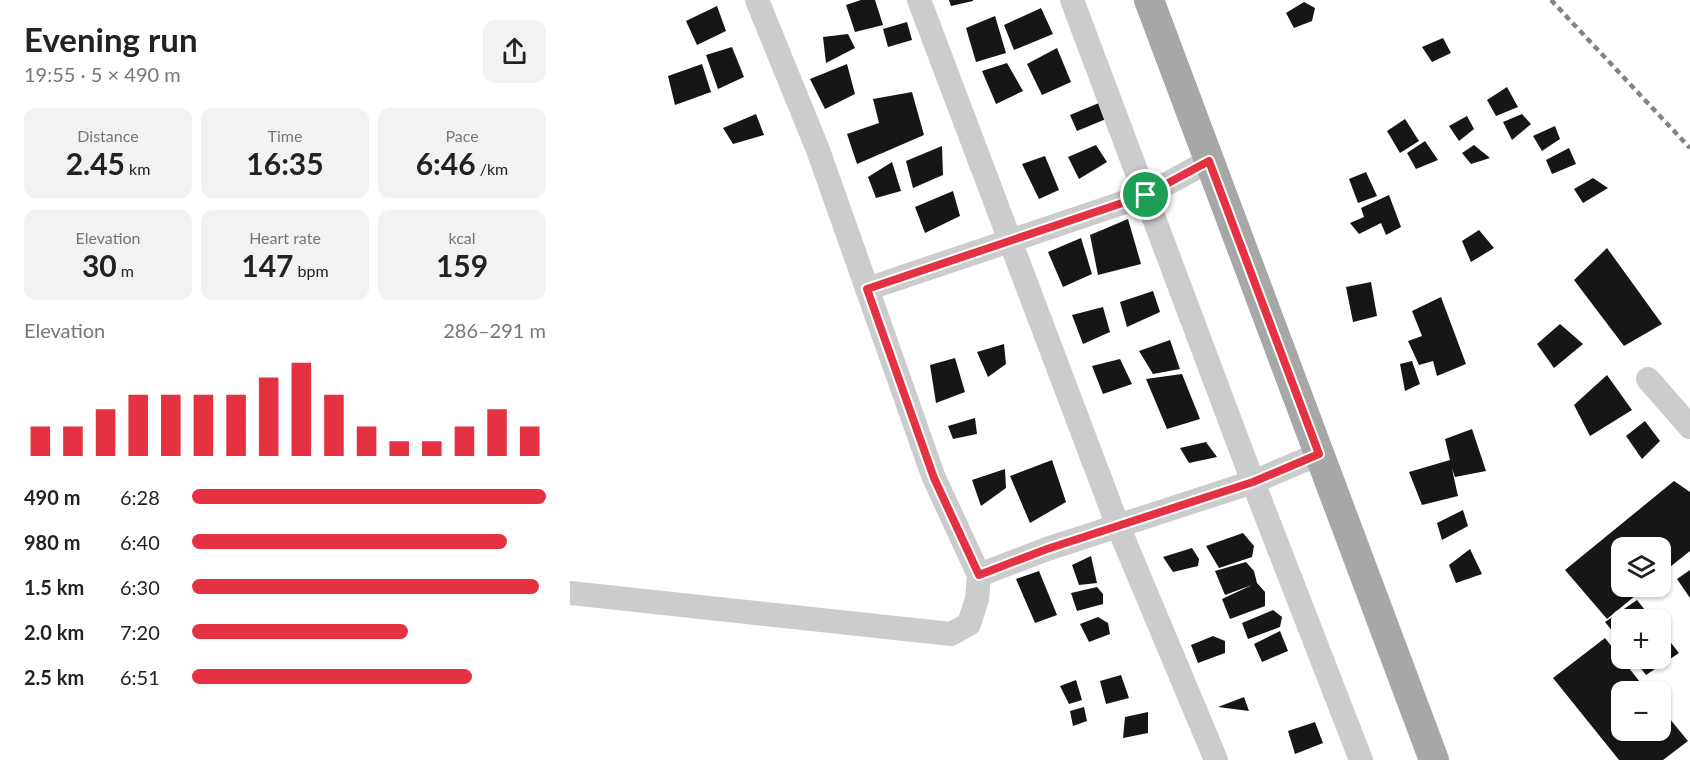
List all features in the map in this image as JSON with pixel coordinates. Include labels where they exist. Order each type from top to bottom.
[{"type":"main road","points":[[1149,0],[1434,760]]},
{"type":"street","points":[[570,593],[951,634],[969,624],[977,599],[979,575],[934,478],[818,150],[757,0]]},
{"type":"street","points":[[919,0],[1118,526],[1216,760]]},
{"type":"street","points":[[1072,0],[1253,482],[1361,760]]},
{"type":"street","points":[[867,289],[1146,195],[1209,161]]},
{"type":"street","points":[[1648,379],[1690,427]]},
{"type":"street","points":[[979,575],[1253,482],[1319,454]]},
{"type":"building","points":[[861,0],[875,0],[883,25],[855,32],[846,5]]},
{"type":"building","points":[[949,0],[973,0],[973,1],[951,6]]},
{"type":"building","points":[[1304,2],[1315,8],[1312,21],[1294,28],[1286,13]]},
{"type":"building","points":[[717,6],[726,31],[697,45],[686,21]]},
{"type":"building","points":[[1041,8],[1053,34],[1014,50],[1004,25]]},
{"type":"building","points":[[995,16],[1006,53],[976,62],[966,28]]},
{"type":"building","points":[[907,22],[912,40],[888,47],[883,29]]},
{"type":"building","points":[[848,34],[855,48],[826,63],[823,37]]},
{"type":"building","points":[[1443,38],[1451,53],[1432,62],[1422,47]]},
{"type":"building","points":[[732,47],[744,77],[718,89],[706,55]]},
{"type":"building","points":[[1057,48],[1071,82],[1042,95],[1027,64]]},
{"type":"building","points":[[1007,63],[1023,91],[996,104],[982,71]]},
{"type":"building","points":[[702,64],[711,92],[675,105],[668,76]]},
{"type":"building","points":[[847,64],[855,94],[825,109],[810,79]]},
{"type":"building","points":[[1507,87],[1518,107],[1496,116],[1487,100]]},
{"type":"building","points":[[912,92],[924,135],[857,164],[847,134],[879,123],[873,99]]},
{"type":"building","points":[[1099,103],[1106,119],[1077,131],[1070,115]]},
{"type":"building","points":[[756,114],[764,135],[733,144],[723,128]]},
{"type":"building","points":[[1522,114],[1531,124],[1512,140],[1503,122]]},
{"type":"building","points":[[1467,116],[1474,129],[1459,141],[1449,126]]},
{"type":"building","points":[[1405,119],[1419,141],[1400,153],[1387,131]]},
{"type":"building","points":[[1555,126],[1560,139],[1542,151],[1533,136]]},
{"type":"building","points":[[1425,141],[1438,160],[1416,169],[1407,153]]},
{"type":"building","points":[[1096,145],[1107,162],[1079,179],[1068,157]]},
{"type":"building","points":[[1474,145],[1490,158],[1471,164],[1462,153]]},
{"type":"building","points":[[942,146],[943,175],[913,188],[906,161]]},
{"type":"building","points":[[1569,148],[1576,164],[1552,174],[1546,160]]},
{"type":"building","points":[[1045,156],[1059,190],[1039,199],[1022,164]]},
{"type":"building","points":[[892,162],[901,191],[876,198],[868,177]]},
{"type":"building","points":[[1366,172],[1377,196],[1358,203],[1349,179]]},
{"type":"building","points":[[1593,178],[1608,188],[1583,203],[1574,189]]},
{"type":"building","points":[[953,191],[960,216],[925,233],[915,207]]},
{"type":"building","points":[[1389,195],[1401,227],[1386,235],[1381,223],[1359,234],[1350,223],[1364,217],[1361,208]]},
{"type":"building","points":[[1128,219],[1141,264],[1098,275],[1090,235]]},
{"type":"building","points":[[1479,230],[1494,248],[1471,262],[1462,241]]},
{"type":"building","points":[[1081,238],[1092,274],[1063,287],[1048,252]]},
{"type":"building","points":[[1607,248],[1662,324],[1624,346],[1574,280]]},
{"type":"building","points":[[1371,282],[1377,316],[1353,322],[1346,287]]},
{"type":"building","points":[[1153,291],[1160,312],[1127,327],[1120,302]]},
{"type":"building","points":[[1441,297],[1466,364],[1437,376],[1433,361],[1419,365],[1408,341],[1422,336],[1412,311]]},
{"type":"building","points":[[1103,307],[1110,332],[1083,344],[1072,315]]},
{"type":"building","points":[[1560,324],[1583,344],[1554,368],[1537,344]]},
{"type":"building","points":[[1170,340],[1180,369],[1153,374],[1139,351]]},
{"type":"building","points":[[1004,344],[1006,364],[988,377],[977,352]]},
{"type":"building","points":[[955,358],[965,392],[936,403],[930,365]]},
{"type":"building","points":[[1120,359],[1132,384],[1103,394],[1092,366]]},
{"type":"building","points":[[1412,361],[1420,384],[1405,391],[1400,364]]},
{"type":"building","points":[[1182,374],[1200,419],[1167,429],[1146,379]]},
{"type":"building","points":[[1607,375],[1632,410],[1590,436],[1574,405]]},
{"type":"building","points":[[975,418],[977,434],[953,439],[948,426]]},
{"type":"building","points":[[1645,421],[1660,441],[1642,459],[1626,436]]},
{"type":"building","points":[[1472,429],[1486,471],[1455,477],[1452,469],[1458,496],[1422,505],[1409,472],[1450,460],[1445,439]]},
{"type":"building","points":[[1206,442],[1217,457],[1189,463],[1180,448]]},
{"type":"building","points":[[1052,460],[1066,502],[1030,523],[1010,476]]},
{"type":"building","points":[[1005,469],[1006,488],[981,506],[972,480]]},
{"type":"building","points":[[1674,481],[1690,492],[1690,551],[1671,566],[1671,537],[1611,537],[1611,597],[1634,597],[1619,609],[1611,609],[1611,616],[1607,619],[1565,570]]},
{"type":"building","points":[[1463,510],[1468,526],[1442,540],[1437,523]]},
{"type":"building","points":[[1243,533],[1254,546],[1252,557],[1219,568],[1206,546]]},
{"type":"building","points":[[1192,548],[1199,559],[1198,566],[1173,572],[1163,557]]},
{"type":"building","points":[[1470,549],[1482,574],[1456,583],[1449,565]]},
{"type":"building","points":[[1091,556],[1097,583],[1079,585],[1072,565]]},
{"type":"building","points":[[1246,562],[1254,571],[1257,583],[1265,592],[1265,606],[1230,619],[1222,599],[1252,585],[1225,595],[1215,571]]},
{"type":"building","points":[[1690,570],[1690,598],[1677,579]]},
{"type":"building","points":[[1039,571],[1057,615],[1035,623],[1016,579]]},
{"type":"building","points":[[1097,587],[1103,594],[1103,604],[1077,611],[1071,593]]},
{"type":"building","points":[[1637,600],[1644,609],[1624,609]]},
{"type":"building","points":[[1273,610],[1282,617],[1280,627],[1248,639],[1242,623]]},
{"type":"building","points":[[1098,617],[1108,623],[1110,634],[1089,642],[1080,624]]},
{"type":"building","points":[[1611,618],[1611,629],[1605,622]]},
{"type":"building","points":[[1280,631],[1288,651],[1262,662],[1254,644]]},
{"type":"building","points":[[1213,636],[1225,641],[1225,653],[1198,663],[1191,645]]},
{"type":"building","points":[[1605,638],[1611,646],[1611,669],[1630,669],[1639,681],[1611,681],[1611,741],[1671,741],[1671,720],[1688,741],[1663,760],[1619,760],[1553,678]]},
{"type":"building","points":[[1671,643],[1679,653],[1671,658]]},
{"type":"building","points":[[1641,669],[1655,669],[1646,675]]},
{"type":"building","points":[[1121,675],[1129,698],[1106,704],[1100,681]]},
{"type":"building","points":[[1076,680],[1082,700],[1069,704],[1060,686]]},
{"type":"building","points":[[1244,697],[1249,711],[1218,707]]},
{"type":"building","points":[[1084,707],[1087,721],[1073,726],[1070,711]]},
{"type":"building","points":[[1148,712],[1148,733],[1123,738],[1125,717]]},
{"type":"building","points":[[1315,722],[1323,743],[1295,754],[1288,731]]},
{"type":"railway","points":[[1551,0],[1690,148]]},
{"type":"route","points":[[1209,161],[1319,454],[1253,482],[1047,549],[979,575],[934,478],[867,289],[1146,195],[1209,161]]}]
